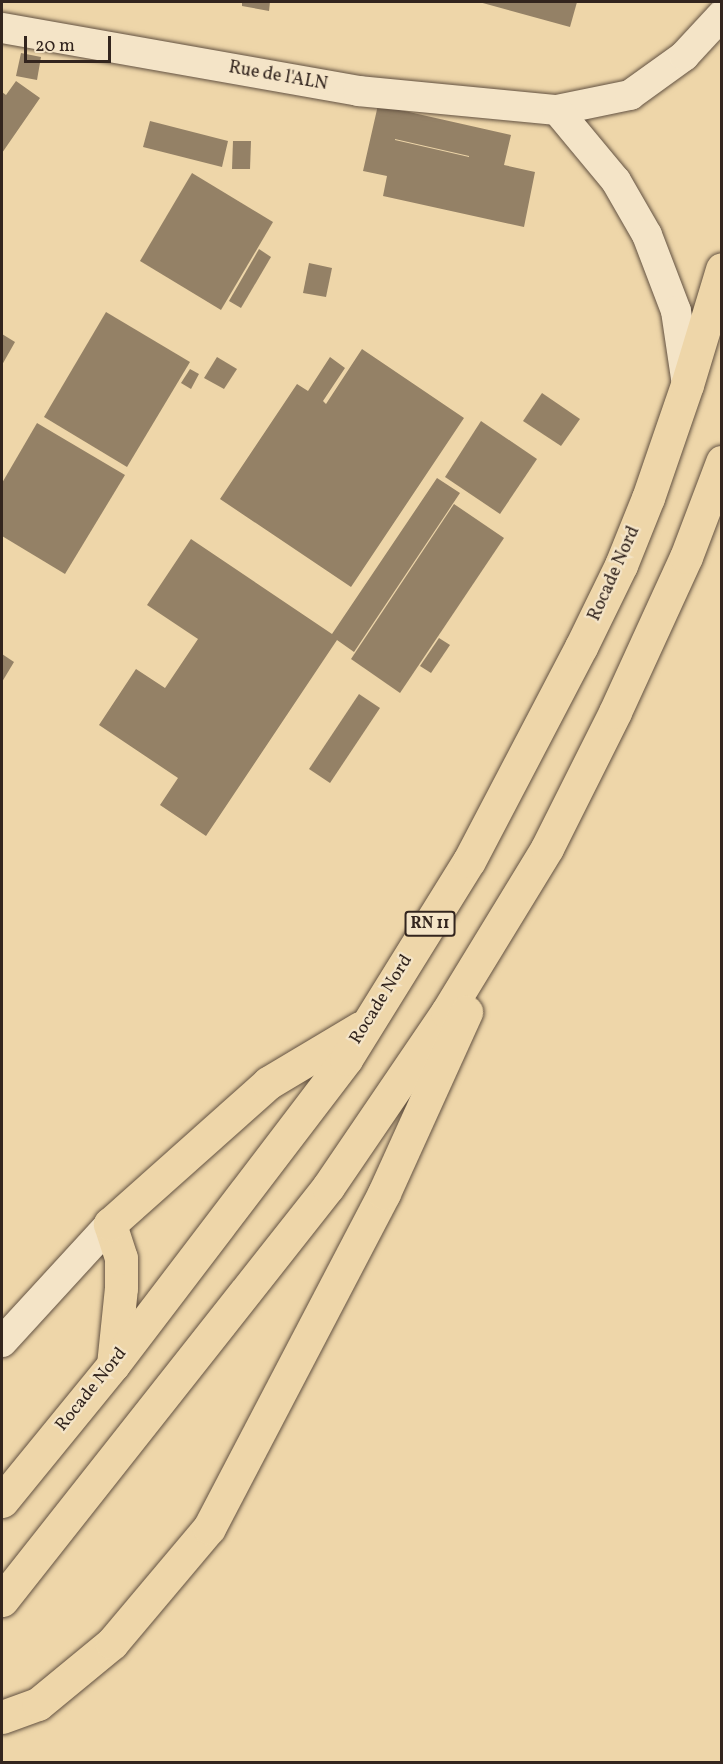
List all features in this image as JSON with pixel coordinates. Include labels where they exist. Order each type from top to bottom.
[{"type":"highway","name":"Rocade Nord","points":[[2,1501],[113,1365],[346,1059],[469,861],[581,647],[621,565],[687,384],[722,269]]},
{"type":"highway","points":[[2,1600],[328,1187],[447,1012],[547,848],[615,712],[686,557],[722,462]]},
{"type":"highway","points":[[2,1717],[38,1704],[112,1643],[209,1528],[384,1193],[514,904]]},
{"type":"highway","points":[[113,1365],[121,1288],[121,1258],[110,1224],[268,1083],[368,1024]]},
{"type":"street","name":"Rue de l'ALN","points":[[2,28],[358,91],[557,110],[630,95],[684,56],[722,15]]},
{"type":"street","points":[[557,110],[616,181],[647,235],[676,311],[687,384]]},
{"type":"street","points":[[2,1341],[110,1224]]},
{"type":"building","points":[[242,2],[270,2],[269,11],[242,6]]},
{"type":"building","points":[[479,2],[577,2],[570,27]]},
{"type":"building","points":[[21,53],[41,57],[37,80],[16,76]]},
{"type":"building","points":[[16,81],[40,98],[2,153],[2,92],[6,95]]},
{"type":"building","points":[[378,105],[511,135],[504,165],[535,172],[524,227],[383,196],[387,176],[363,171]],"holes":[[[395,139],[469,156],[469,157]]]},
{"type":"building","points":[[150,121],[228,141],[222,167],[143,147]]},
{"type":"building","points":[[233,141],[251,141],[250,169],[232,169]]},
{"type":"building","points":[[192,173],[273,222],[221,310],[140,261]]},
{"type":"building","points":[[259,249],[271,257],[241,308],[229,301]]},
{"type":"building","points":[[309,263],[332,268],[326,297],[303,293]]},
{"type":"building","points":[[106,312],[190,362],[127,467],[44,417]]},
{"type":"building","points":[[2,334],[15,342],[2,365]]},
{"type":"building","points":[[362,349],[464,418],[351,587],[220,499],[297,384],[308,391],[330,357],[345,368],[323,401],[326,404]]},
{"type":"building","points":[[217,357],[237,369],[224,389],[204,378]]},
{"type":"building","points":[[190,369],[199,374],[191,389],[181,383]]},
{"type":"building","points":[[542,393],[580,419],[561,446],[523,421]]},
{"type":"building","points":[[481,421],[537,459],[500,514],[445,477]]},
{"type":"building","points":[[37,423],[125,475],[65,574],[2,536],[2,483]]},
{"type":"building","points":[[437,478],[460,493],[354,652],[337,640],[206,836],[160,805],[178,778],[99,725],[136,669],[165,688],[198,639],[147,605],[191,539],[332,634]]},
{"type":"building","points":[[454,504],[504,538],[400,693],[351,659]]},
{"type":"building","points":[[439,638],[450,645],[431,673],[420,666]]},
{"type":"building","points":[[2,654],[14,662],[2,682]]},
{"type":"building","points":[[359,694],[380,708],[330,783],[309,769]]}]
